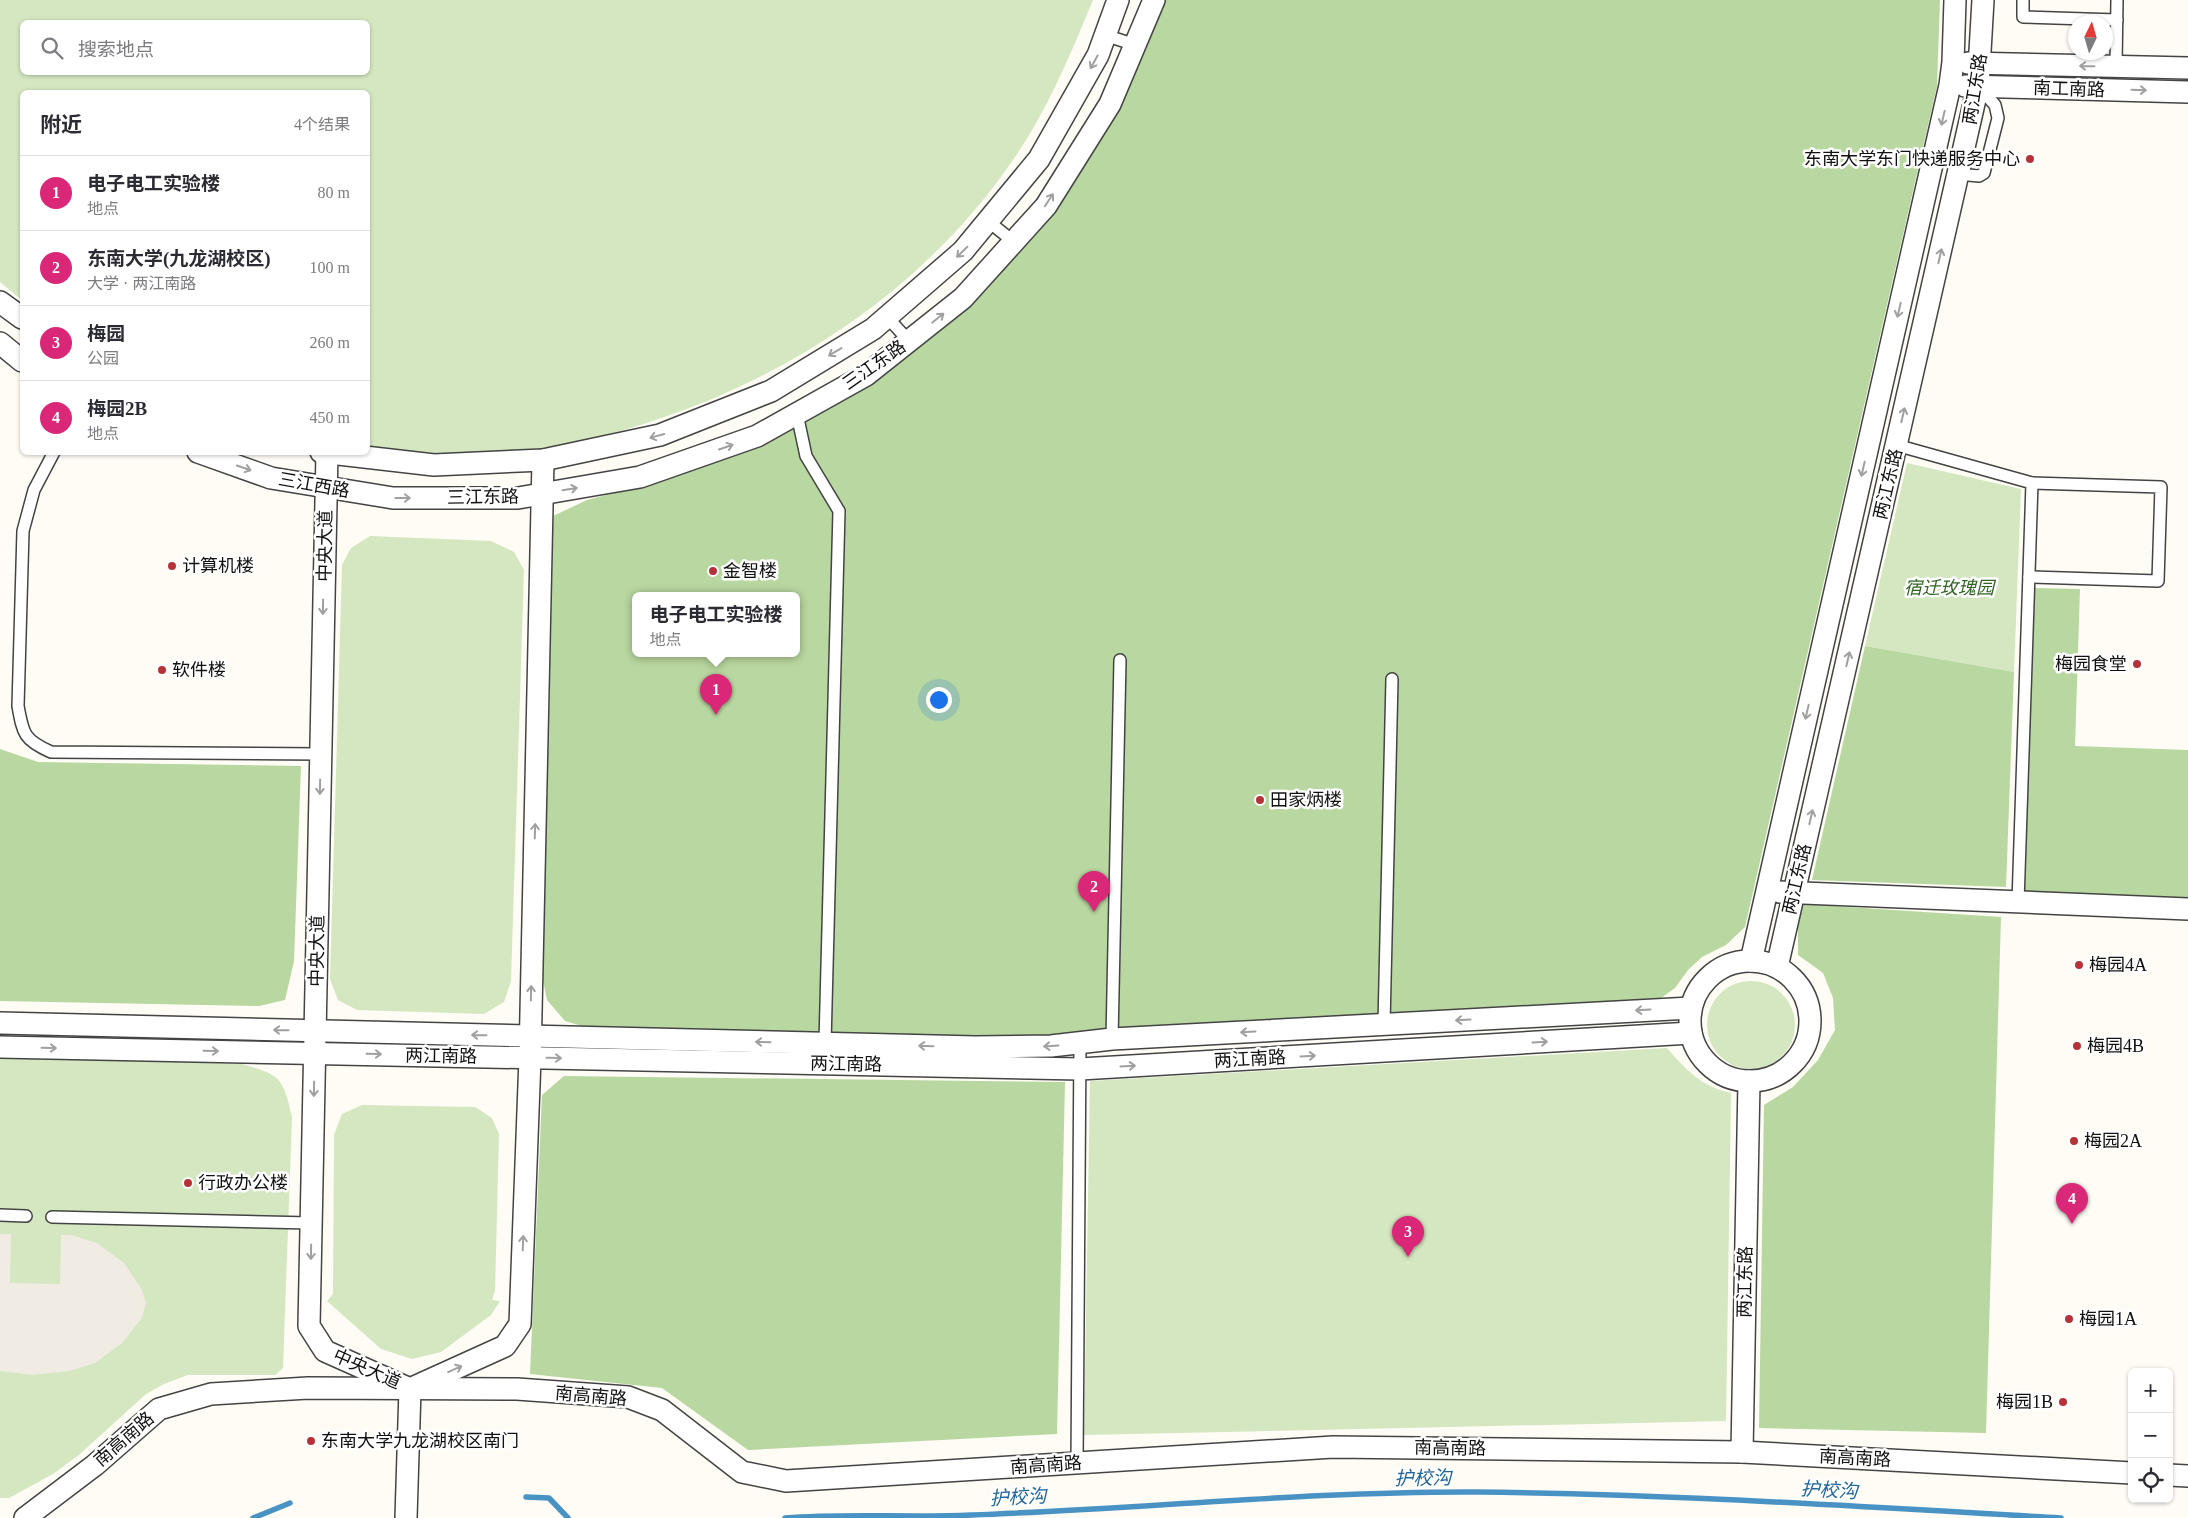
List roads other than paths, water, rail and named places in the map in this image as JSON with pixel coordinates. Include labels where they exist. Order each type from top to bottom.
[{"type":"street","name":"三江东路","points":[[434,465],[543,460],[660,435],[771,391],[873,329],[963,251],[1039,159],[1098,55],[1118,0]]},
{"type":"street","name":"三江东路","points":[[434,498],[518,498],[640,477],[757,436],[866,376],[963,298],[1046,206],[1110,104],[1154,0]]},
{"type":"street","name":"两江东路","points":[[1751,961],[1950,86],[1953,62],[1955,0]]},
{"type":"street","name":"两江东路","points":[[1777,967],[1978,86],[1981,63],[1983,0]]},
{"type":"street","name":"南工南路","points":[[1953,62],[2188,68]]},
{"type":"street","name":"南工南路","points":[[1950,86],[2188,92]]},
{"type":"street","points":[[0,302],[20,317]]},
{"type":"street","points":[[0,343],[20,359]]},
{"type":"street","name":"三江西路","points":[[206,455],[270,478],[393,498],[434,498]]},
{"type":"street","name":"中央大道","points":[[324,455],[326,487],[309,1326],[325,1350],[410,1389],[505,1346],[520,1324],[530,1058],[543,460]]},
{"type":"street","name":"三江西路","points":[[342,455],[434,465]]},
{"type":"street","points":[[1766,891],[2188,909]]},
{"type":"street","points":[[1743,960],[1763,961],[1777,967],[1797,982],[1807,999],[1811,1018],[1809,1038],[1800,1056],[1786,1070],[1768,1078],[1749,1081],[1729,1078],[1711,1067],[1698,1052],[1691,1033],[1691,1008],[1695,994],[1707,978],[1724,966],[1743,960]]},
{"type":"street","points":[[1283,1044],[1384,1024],[1503,1031],[1691,1008]]},
{"type":"street","name":"两江南路","points":[[0,1023],[975,1047],[1051,1046],[1112,1039],[1283,1044]]},
{"type":"street","name":"两江南路","points":[[0,1046],[1080,1069],[1283,1044],[1503,1031],[1691,1033]]},
{"type":"street","name":"两江东路","points":[[1742,1452],[1749,1081]]},
{"type":"street","name":"南高南路","points":[[25,1518],[95,1465],[159,1409],[210,1394],[308,1388],[517,1390],[628,1397],[662,1410],[742,1472],[786,1481],[1334,1447],[1742,1452],[2128,1473]]},
{"type":"street","name":"中央大道","points":[[406,1518],[410,1389]]},
{"type":"street","points":[[2173,1475],[2188,1476]]},
{"type":"lane","points":[[2023,0],[2022,17],[2117,20]]},
{"type":"lane","points":[[2116,66],[2117,0]]},
{"type":"lane","points":[[1105,35],[1135,45]]},
{"type":"lane","points":[[988,221],[1014,242]]},
{"type":"lane","points":[[887,317],[909,341]]},
{"type":"lane","points":[[797,414],[806,456],[839,511],[825,1043],[835,1064]]},
{"type":"lane","points":[[1896,445],[2032,483],[2161,487],[2158,581],[2029,577]]},
{"type":"lane","points":[[52,455],[34,490],[23,531],[18,706],[22,727],[31,743],[50,752],[320,754]]},
{"type":"lane","points":[[2018,902],[2032,483]]},
{"type":"lane","points":[[1112,1039],[1120,660]]},
{"type":"lane","points":[[1384,1024],[1392,678]]},
{"type":"lane","points":[[1077,1463],[1080,1043]]},
{"type":"lane","points":[[0,1215],[26,1216]]},
{"type":"lane","points":[[52,1217],[311,1223]]},
{"type":"waterway","name":"护校沟","points":[[785,1518],[971,1515],[1288,1497],[1415,1492],[1551,1493],[1697,1498],[2061,1518]]},
{"type":"waterway","name":"护校沟","points":[[526,1497],[549,1498],[568,1518]]},
{"type":"waterway","name":"护校沟","points":[[253,1518],[290,1503]]},
{"type":"place","name":"东南大学东门快递服务中心","points":[[2030,159]]},
{"type":"place","name":"计算机楼","points":[[172,566]]},
{"type":"place","name":"金智楼","points":[[713,571]]},
{"type":"place","name":"梅园食堂","points":[[2137,664]]},
{"type":"place","name":"软件楼","points":[[162,670]]},
{"type":"place","name":"电子电工实验楼","points":[[716,715]]},
{"type":"place","name":"田家炳楼","points":[[1260,800]]},
{"type":"place","name":"东南大学(九龙湖校区)","points":[[1094,912]]},
{"type":"place","name":"梅园4A","points":[[2079,965]]},
{"type":"place","name":"梅园4B","points":[[2077,1046]]},
{"type":"place","name":"梅园2A","points":[[2074,1141]]},
{"type":"place","name":"行政办公楼","points":[[188,1183]]},
{"type":"place","name":"梅园2B","points":[[2072,1224]]},
{"type":"place","name":"梅园","points":[[1408,1257]]},
{"type":"place","name":"梅园1A","points":[[2069,1319]]},
{"type":"place","name":"梅园1B","points":[[2063,1402]]},
{"type":"place","name":"东南大学九龙湖校区南门","points":[[311,1441]]},
{"type":"park label","name":"宿迁玫瑰园","points":[[1949,588]]}]
